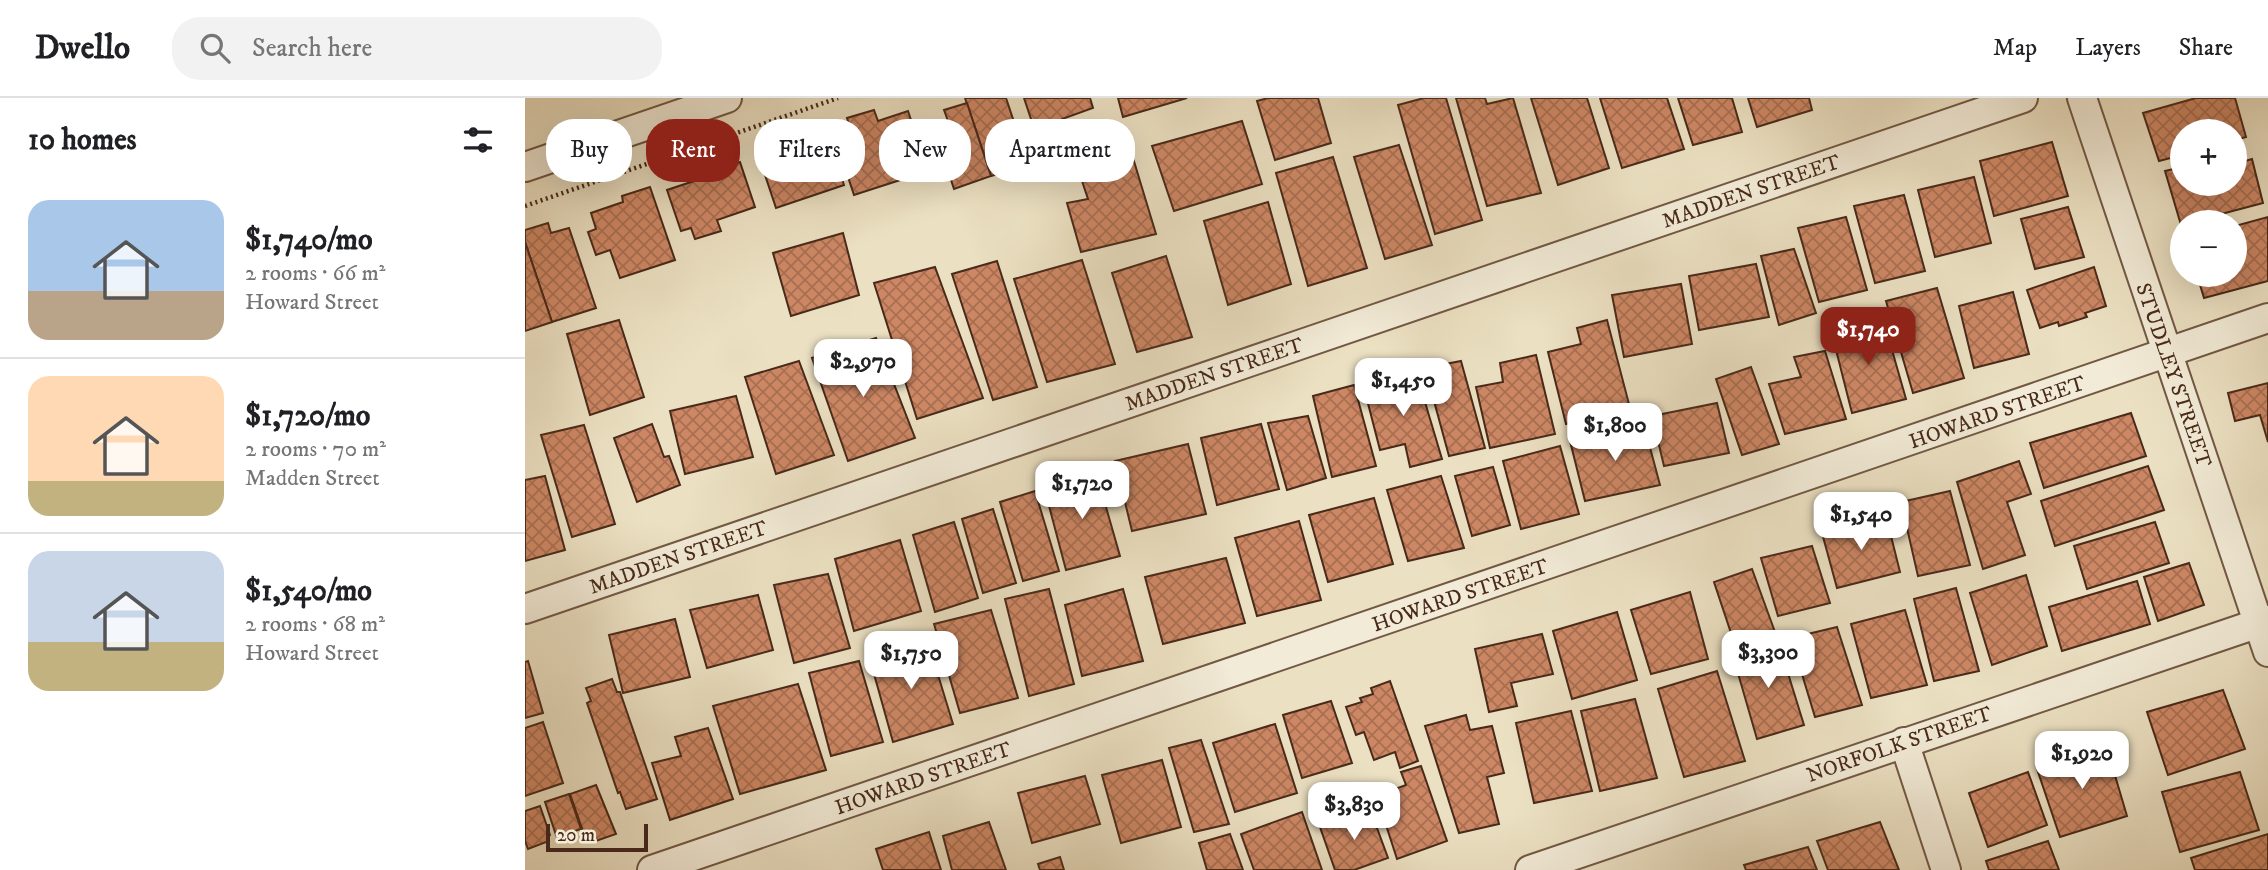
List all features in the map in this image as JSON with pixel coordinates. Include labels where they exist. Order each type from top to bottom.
[{"type":"street","points":[[525,167],[727,98]]},
{"type":"street","name":"MADDEN STREET","points":[[525,609],[2023,98]]},
{"type":"street","name":"STUDLEY STREET","points":[[2082,98],[2167,354],[2263,621],[2268,652]]},
{"type":"street","name":"HOWARD STREET","points":[[652,870],[2268,318]]},
{"type":"street","name":"NORFOLK STREET","points":[[1530,870],[2263,621]]},
{"type":"street","points":[[1904,742],[1946,870]]},
{"type":"path","points":[[525,205],[838,98]]},
{"type":"building","points":[[965,98],[1006,98],[1013,119],[985,119],[985,158]]},
{"type":"building","points":[[1024,98],[1090,98],[1093,108],[1062,119],[1031,119]]},
{"type":"building","points":[[1118,98],[1187,98],[1123,117]]},
{"type":"building","points":[[1268,98],[1318,98],[1331,143],[1275,160],[1257,101]]},
{"type":"building","points":[[1424,98],[1446,98],[1482,220],[1435,234],[1398,105]]},
{"type":"building","points":[[1456,98],[1485,98],[1487,104],[1513,98],[1541,193],[1487,206]]},
{"type":"building","points":[[1531,98],[1587,98],[1609,168],[1558,185]]},
{"type":"building","points":[[1600,98],[1667,98],[1684,149],[1622,168]]},
{"type":"building","points":[[1678,98],[1732,98],[1742,132],[1693,145]]},
{"type":"building","points":[[1748,98],[1809,98],[1812,110],[1757,127]]},
{"type":"building","points":[[2196,98],[2235,98],[2241,119],[2170,119],[2170,158],[2159,161],[2143,113]]},
{"type":"building","points":[[967,103],[985,158],[985,178],[954,189],[952,182],[971,182],[971,119],[947,119],[944,110]]},
{"type":"building","points":[[874,110],[879,121],[879,182],[894,182],[854,195],[850,182],[865,182],[865,119],[847,118]]},
{"type":"building","points":[[908,111],[911,119],[884,119]]},
{"type":"building","points":[[1242,121],[1262,184],[1174,211],[1152,146]]},
{"type":"building","points":[[2052,142],[2068,196],[1994,216],[1980,161]]},
{"type":"building","points":[[1399,145],[1432,245],[1385,259],[1354,157]]},
{"type":"building","points":[[1333,157],[1367,268],[1308,286],[1276,173]]},
{"type":"building","points":[[2252,159],[2263,203],[2236,210],[2177,210],[2172,196],[2247,196],[2247,160]]},
{"type":"building","points":[[740,162],[755,207],[717,220],[721,231],[695,239],[691,228],[681,231],[667,190],[691,182],[740,182]]},
{"type":"building","points":[[1135,165],[1156,234],[1081,252],[1067,203],[1088,199],[1082,182],[1135,182]]},
{"type":"building","points":[[2170,170],[2170,188],[2165,171]]},
{"type":"building","points":[[1974,177],[1991,243],[1935,257],[1918,190]]},
{"type":"building","points":[[767,182],[843,182],[844,185],[776,208]]},
{"type":"building","points":[[650,187],[675,260],[620,278],[610,250],[596,255],[588,232],[596,229],[591,213],[623,202],[622,196]]},
{"type":"building","points":[[1904,195],[1925,271],[1875,283],[1854,206]]},
{"type":"building","points":[[1268,202],[1291,284],[1228,305],[1204,221]]},
{"type":"building","points":[[2068,207],[2084,257],[2035,269],[2021,219]]},
{"type":"building","points":[[1846,217],[1867,290],[1819,302],[1798,228]]},
{"type":"building","points":[[2268,217],[2268,281],[2247,287],[2247,223]]},
{"type":"building","points":[[548,223],[551,233],[569,228],[596,308],[552,322],[525,242],[525,230]]},
{"type":"building","points":[[843,233],[859,295],[791,316],[773,253]]},
{"type":"building","points":[[525,242],[552,322],[525,331]]},
{"type":"building","points":[[1794,249],[1816,313],[1779,325],[1761,256]]},
{"type":"building","points":[[1166,256],[1192,337],[1137,352],[1112,273]]},
{"type":"building","points":[[1082,260],[1115,364],[1047,382],[1014,279]]},
{"type":"building","points":[[997,261],[1037,387],[993,400],[952,274]]},
{"type":"building","points":[[1756,264],[1769,317],[1699,330],[1689,276]]},
{"type":"building","points":[[935,267],[983,398],[917,419],[874,283]]},
{"type":"building","points":[[2094,267],[2106,306],[2085,313],[2087,317],[2059,326],[2058,322],[2040,328],[2027,290]]},
{"type":"building","points":[[1681,284],[1692,344],[1624,357],[1612,295]]},
{"type":"building","points":[[2201,287],[2245,287],[2204,298]]},
{"type":"building","points":[[1937,288],[1964,378],[1913,393],[1886,301]]},
{"type":"building","points":[[2013,292],[2029,354],[1974,368],[1959,306]]},
{"type":"building","points":[[619,320],[644,397],[590,415],[567,334]]},
{"type":"building","points":[[1607,320],[1630,408],[1566,424],[1548,352],[1581,344],[1577,328]]},
{"type":"building","points":[[1884,322],[1906,399],[1852,413],[1832,334]]},
{"type":"building","points":[[876,338],[915,438],[848,461],[812,358]]},
{"type":"building","points":[[1825,351],[1846,419],[1785,434],[1769,384],[1801,377],[1794,357]]},
{"type":"building","points":[[1536,355],[1555,434],[1490,448],[1476,387],[1503,382],[1500,363]]},
{"type":"building","points":[[799,361],[834,455],[776,474],[745,377]]},
{"type":"building","points":[[1461,361],[1485,448],[1449,456],[1425,368]]},
{"type":"building","points":[[1751,367],[1779,444],[1742,455],[1716,379]]},
{"type":"building","points":[[1416,372],[1442,459],[1410,467],[1405,444],[1380,450],[1363,384]]},
{"type":"building","points":[[2268,383],[2268,442],[2260,415],[2235,421],[2228,393]]},
{"type":"building","points":[[1354,385],[1376,466],[1332,477],[1313,396]]},
{"type":"building","points":[[736,396],[753,457],[685,474],[670,411]]},
{"type":"building","points":[[1717,403],[1729,453],[1664,466],[1652,416]]},
{"type":"building","points":[[2131,413],[2146,456],[2044,488],[2030,443]]},
{"type":"building","points":[[1308,416],[1326,478],[1287,490],[1268,423]]},
{"type":"building","points":[[652,424],[664,457],[669,456],[680,485],[637,502],[614,438]]},
{"type":"building","points":[[1261,424],[1279,489],[1217,505],[1201,438]]},
{"type":"building","points":[[584,425],[615,524],[572,537],[541,435]]},
{"type":"building","points":[[1644,425],[1660,485],[1585,501],[1570,441]]},
{"type":"building","points":[[1188,444],[1206,514],[1132,531],[1115,461]]},
{"type":"building","points":[[1560,446],[1579,514],[1521,529],[1503,461]]},
{"type":"building","points":[[2019,461],[2031,494],[2007,502],[2025,555],[1983,569],[1957,482]]},
{"type":"building","points":[[2148,466],[2164,510],[2055,546],[2041,501]]},
{"type":"building","points":[[1493,467],[1510,525],[1472,536],[1455,476]]},
{"type":"building","points":[[1096,472],[1120,556],[1066,570],[1044,487]]},
{"type":"building","points":[[545,476],[565,550],[525,561],[525,480]]},
{"type":"building","points":[[1441,476],[1464,548],[1408,561],[1387,490]]},
{"type":"building","points":[[1035,491],[1059,571],[1023,581],[1000,502]]},
{"type":"building","points":[[1950,491],[1970,565],[1918,576],[1901,502]]},
{"type":"building","points":[[1374,498],[1393,564],[1328,582],[1309,515]]},
{"type":"building","points":[[993,509],[1016,583],[983,593],[962,519]]},
{"type":"building","points":[[1886,516],[1900,572],[1837,588],[1822,533]]},
{"type":"building","points":[[1299,521],[1321,600],[1257,616],[1235,538]]},
{"type":"building","points":[[954,522],[978,598],[935,612],[913,535]]},
{"type":"building","points":[[2155,522],[2169,563],[2087,589],[2074,546]]},
{"type":"building","points":[[900,540],[921,611],[854,631],[835,559]]},
{"type":"building","points":[[1812,546],[1830,603],[1778,616],[1761,558]]},
{"type":"building","points":[[1226,558],[1245,623],[1163,644],[1145,577]]},
{"type":"building","points":[[2189,563],[2204,605],[2158,621],[2144,577]]},
{"type":"building","points":[[1752,569],[1775,632],[1735,645],[1714,582]]},
{"type":"building","points":[[828,574],[850,648],[794,663],[774,585]]},
{"type":"building","points":[[2026,575],[2047,646],[1992,665],[1970,593]]},
{"type":"building","points":[[2137,581],[2150,624],[2062,651],[2049,607]]},
{"type":"building","points":[[1956,588],[1979,671],[1934,681],[1914,599]]},
{"type":"building","points":[[1049,589],[1074,684],[1029,696],[1005,599]]},
{"type":"building","points":[[1123,589],[1143,661],[1082,676],[1065,605]]},
{"type":"building","points":[[1690,592],[1708,659],[1651,674],[1631,610]]},
{"type":"building","points":[[758,595],[773,650],[707,668],[690,610]]},
{"type":"building","points":[[991,610],[1018,698],[960,713],[934,624]]},
{"type":"building","points":[[1905,610],[1927,685],[1871,698],[1851,624]]},
{"type":"building","points":[[1617,612],[1637,680],[1572,699],[1553,631]]},
{"type":"building","points":[[675,619],[690,677],[623,693],[609,635]]},
{"type":"building","points":[[1837,627],[1862,705],[1815,717],[1791,638]]},
{"type":"building","points":[[1542,634],[1553,674],[1511,683],[1517,706],[1489,712],[1475,649]]},
{"type":"building","points":[[1778,641],[1804,725],[1757,739],[1733,656]]},
{"type":"building","points":[[928,642],[953,724],[893,742],[869,656]]},
{"type":"building","points":[[528,661],[543,713],[525,718],[525,662]]},
{"type":"building","points":[[859,661],[883,742],[831,756],[809,673]]},
{"type":"building","points":[[1717,671],[1745,761],[1684,777],[1658,689]]},
{"type":"building","points":[[612,679],[617,692],[620,692],[657,799],[626,809],[587,703],[591,701],[586,688]]},
{"type":"building","points":[[1390,681],[1418,761],[1400,768],[1395,752],[1374,760],[1364,732],[1356,735],[1346,707],[1362,702],[1360,698],[1373,694],[1371,688]]},
{"type":"building","points":[[798,684],[826,770],[740,794],[713,706]]},
{"type":"building","points":[[2223,690],[2245,749],[2168,775],[2147,712]]},
{"type":"building","points":[[1635,699],[1657,778],[1600,791],[1581,711]]},
{"type":"building","points":[[1331,701],[1352,763],[1302,778],[1283,715]]},
{"type":"building","points":[[1571,711],[1592,791],[1534,803],[1516,723]]},
{"type":"building","points":[[1466,715],[1470,730],[1492,726],[1504,773],[1487,777],[1499,824],[1459,833],[1425,726]]},
{"type":"building","points":[[543,722],[563,783],[525,796],[525,728]]},
{"type":"building","points":[[1275,724],[1297,793],[1235,812],[1213,743]]},
{"type":"building","points":[[708,728],[733,799],[670,820],[652,763],[681,756],[675,737]]},
{"type":"building","points":[[1201,740],[1229,824],[1194,832],[1169,748]]},
{"type":"building","points":[[2106,745],[2127,816],[2060,837],[2036,766]]},
{"type":"building","points":[[1162,760],[1181,827],[1121,843],[1102,775]]},
{"type":"building","points":[[1421,766],[1447,841],[1397,859],[1385,822],[1394,819],[1390,805],[1399,801],[1395,789],[1406,785],[1401,772]]},
{"type":"building","points":[[2028,772],[2047,825],[1988,847],[1969,793]]},
{"type":"building","points":[[2240,772],[2259,830],[2180,852],[2162,792]]},
{"type":"building","points":[[1085,776],[1100,824],[1032,843],[1018,793]]},
{"type":"building","points":[[596,785],[616,834],[593,842],[591,835],[585,837],[570,794]]},
{"type":"building","points":[[569,794],[581,829],[561,836],[560,833],[556,835],[545,802]]},
{"type":"building","points":[[540,806],[550,835],[549,841],[528,849],[525,841],[525,811]]},
{"type":"building","points":[[1370,809],[1388,858],[1354,870],[1335,870],[1320,827]]},
{"type":"building","points":[[1302,812],[1322,870],[1254,870],[1241,834]]},
{"type":"building","points":[[989,822],[1006,870],[952,870],[943,836]]},
{"type":"building","points":[[1880,822],[1899,870],[1828,870],[1817,841]]},
{"type":"building","points":[[929,832],[941,870],[883,870],[876,849]]},
{"type":"building","points":[[1230,834],[1243,870],[1207,870],[1199,843]]},
{"type":"building","points":[[2268,834],[2268,870],[2195,870],[2191,858]]},
{"type":"building","points":[[2048,841],[2059,870],[1989,870],[1986,861]]},
{"type":"building","points":[[1808,847],[1817,870],[1746,870],[1744,865]]},
{"type":"building","points":[[1060,857],[1064,870],[1040,870],[1038,864]]}]
